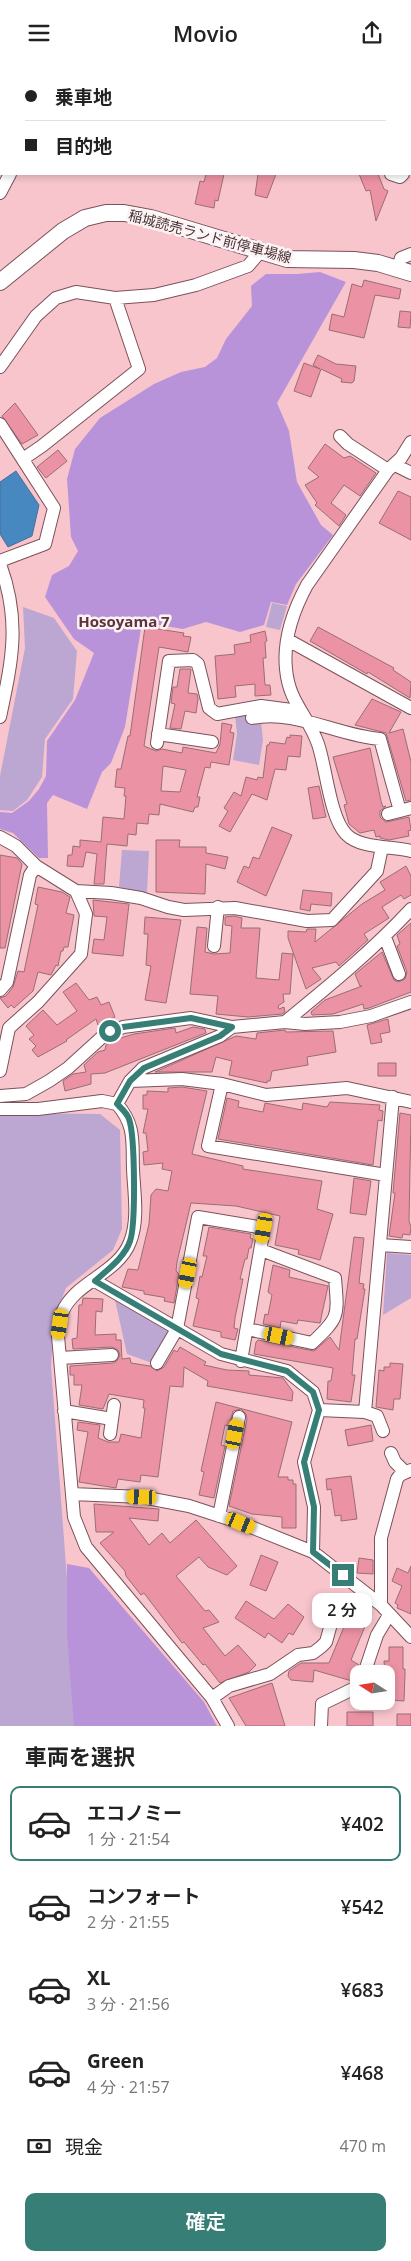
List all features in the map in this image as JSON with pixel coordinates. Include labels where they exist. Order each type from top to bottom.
[{"type":"main road","name":"稲城読売ランド前停車場線","points":[[0,282],[63,231],[85,218],[106,213],[124,213],[151,218],[287,259],[405,263]]},
{"type":"street","points":[[0,193],[9,175]]},
{"type":"street","points":[[0,367],[36,316],[56,299],[76,293],[115,298],[154,295],[196,285],[248,266],[260,252]]},
{"type":"street","points":[[23,459],[140,369],[115,298]]},
{"type":"street","points":[[0,424],[54,509],[45,543],[0,563],[9,588],[13,620],[13,656],[0,717]]},
{"type":"street","points":[[340,436],[348,444],[392,467],[411,473]]},
{"type":"street","points":[[411,442],[307,585],[297,604],[288,640],[285,667],[289,689],[318,744],[338,824],[346,835],[368,845],[411,851]]},
{"type":"street","points":[[288,640],[411,708]]},
{"type":"street","points":[[212,742],[157,739],[169,661],[193,660],[198,664],[209,708],[217,714],[261,706],[299,711]]},
{"type":"street","points":[[252,718],[262,716],[307,721],[329,729],[380,739],[400,811]]},
{"type":"street","points":[[0,837],[16,846],[36,867],[76,891],[141,897],[148,901],[184,910],[218,907],[235,908],[307,921],[332,920],[377,871],[382,847]]},
{"type":"street","points":[[0,991],[7,982],[30,875],[36,867]]},
{"type":"street","points":[[0,1071],[9,1028],[38,1002],[81,954],[86,914],[76,891]]},
{"type":"street","points":[[214,946],[218,907]]},
{"type":"street","points":[[285,1021],[343,975],[385,937],[411,909]]},
{"type":"street","points":[[385,937],[399,974]]},
{"type":"street","points":[[0,1097],[26,1094],[49,1081],[101,1038],[123,1027],[191,1018],[232,1027],[285,1021],[305,1024],[340,1022],[371,1016],[411,1002]]},
{"type":"street","points":[[117,1104],[130,1081],[144,1068],[220,1036],[232,1027]]},
{"type":"street","points":[[130,1081],[182,1079],[222,1084],[266,1095],[347,1088],[411,1102]]},
{"type":"street","points":[[222,1084],[208,1146],[386,1175]]},
{"type":"street","points":[[365,1412],[393,1097]]},
{"type":"street","points":[[0,1109],[38,1109],[102,1101],[117,1104],[129,1117],[132,1133],[134,1220],[130,1242],[117,1261],[95,1281],[73,1295],[61,1313],[58,1335],[74,1517],[86,1547],[212,1698],[228,1726]]},
{"type":"street","points":[[157,1363],[177,1329],[198,1217],[264,1228],[241,1361]]},
{"type":"street","points":[[380,1245],[411,1247]]},
{"type":"street","points":[[247,1329],[312,1343],[330,1326],[337,1313],[335,1278],[260,1249]]},
{"type":"street","points":[[95,1281],[221,1354],[241,1361],[287,1371],[313,1392],[319,1410],[304,1462],[314,1507],[313,1552]]},
{"type":"street","points":[[60,1358],[112,1355]]},
{"type":"street","points":[[110,1434],[114,1405]]},
{"type":"street","points":[[319,1410],[365,1412],[377,1416],[383,1431]]},
{"type":"street","points":[[64,1411],[112,1419]]},
{"type":"street","points":[[218,1516],[238,1417]]},
{"type":"street","points":[[367,1665],[385,1610],[381,1538],[397,1479],[408,1471],[395,1462],[391,1453]]},
{"type":"street","points":[[72,1495],[142,1497],[188,1506],[313,1552],[385,1610],[411,1637]]},
{"type":"street","points":[[212,1698],[229,1686],[270,1674],[298,1655],[313,1653],[321,1647],[328,1636],[336,1606]]},
{"type":"street","points":[[321,1726],[322,1704],[350,1690]]},
{"type":"shaded area","points":[[320,272],[346,282],[277,403],[289,431],[297,482],[321,525],[333,535],[296,584],[287,605],[271,602],[264,625],[240,632],[206,622],[183,629],[142,622],[125,727],[111,763],[102,772],[87,809],[53,795],[47,803],[48,858],[39,858],[13,833],[0,829],[0,812],[12,813],[29,801],[39,789],[46,776],[47,741],[75,700],[94,653],[74,639],[45,597],[52,575],[69,566],[78,551],[71,537],[67,479],[75,449],[100,418],[154,384],[181,372],[205,367],[217,358],[226,339],[252,306],[251,286],[266,274]]},
{"type":"shaded area","points":[[272,603],[287,606],[280,630],[266,627]]},
{"type":"shaded area","points":[[23,607],[54,618],[77,651],[73,699],[45,739],[42,777],[27,800],[13,811],[0,810],[0,776],[25,648]]},
{"type":"shaded area","points":[[249,712],[261,721],[263,740],[259,765],[233,760],[237,734],[235,715]]},
{"type":"shaded area","points":[[122,850],[149,851],[147,893],[119,887]]},
{"type":"shaded area","points":[[0,1113],[100,1114],[120,1130],[122,1229],[113,1250],[66,1288],[54,1319],[51,1366],[78,1726],[0,1726]]},
{"type":"shaded area","points":[[387,1253],[411,1255],[411,1298],[383,1315]]},
{"type":"shaded area","points":[[115,1300],[171,1333],[152,1363],[127,1354]]},
{"type":"shaded area","points":[[67,1564],[89,1568],[204,1702],[217,1726],[74,1726],[67,1634]]},
{"type":"water","points":[[16,471],[39,505],[32,536],[8,547],[0,534],[0,482]]},
{"type":"building","points":[[206,175],[224,175],[218,201],[215,200],[214,208],[195,204],[200,181],[204,182]]},
{"type":"building","points":[[258,175],[276,175],[267,198],[255,195]]},
{"type":"building","points":[[359,175],[378,175],[384,189],[388,191],[376,221],[370,190],[366,191]]},
{"type":"building","points":[[364,280],[401,289],[399,299],[375,295],[364,338],[329,330],[332,314],[344,317],[352,284],[362,287]]},
{"type":"building","points":[[400,311],[411,312],[410,328],[398,327]]},
{"type":"building","points":[[318,355],[336,364],[356,366],[354,381],[352,383],[341,382],[342,379],[321,369],[311,397],[294,391],[304,363],[320,369],[313,365]]},
{"type":"building","points":[[15,403],[38,435],[22,444],[2,416]]},
{"type":"building","points":[[325,444],[344,458],[350,456],[376,473],[360,496],[344,485],[331,503],[346,515],[339,526],[315,505],[317,503],[305,485],[319,477],[308,468]]},
{"type":"building","points":[[58,450],[67,461],[46,478],[37,467]]},
{"type":"building","points":[[398,491],[411,497],[411,540],[379,523]]},
{"type":"building","points":[[145,627],[184,633],[183,636],[191,637],[188,652],[159,647],[144,746],[156,751],[162,749],[182,753],[183,747],[216,753],[220,744],[222,723],[232,725],[230,732],[234,733],[229,765],[211,762],[210,768],[205,767],[197,797],[200,797],[198,807],[195,807],[193,812],[160,804],[159,815],[149,814],[148,824],[137,823],[136,835],[128,834],[127,846],[107,844],[104,884],[94,884],[97,854],[86,852],[83,867],[67,866],[68,855],[72,855],[73,846],[80,847],[80,840],[101,842],[103,817],[124,819],[125,788],[115,787],[117,769],[121,769],[128,736],[130,736]],"holes":[[[163,766],[186,770],[180,792],[161,791]]]},
{"type":"building","points":[[318,627],[394,668],[393,670],[411,682],[410,698],[368,672],[367,674],[310,641]]},
{"type":"building","points":[[265,631],[267,641],[265,642],[266,658],[263,658],[265,685],[270,685],[271,695],[255,696],[255,684],[235,686],[236,697],[218,699],[215,656],[235,654],[234,645],[251,642],[250,635]]},
{"type":"building","points":[[180,669],[191,669],[188,693],[197,694],[198,699],[196,713],[185,711],[181,729],[170,728],[175,704],[171,703],[173,687],[177,687]]},
{"type":"building","points":[[372,699],[401,712],[389,733],[403,729],[411,762],[411,800],[406,801],[386,733],[355,725]]},
{"type":"building","points":[[290,735],[302,736],[300,757],[288,756],[286,770],[275,769],[267,800],[252,794],[230,832],[219,826],[228,811],[224,808],[234,792],[241,796],[246,777],[257,780],[258,777],[263,778],[267,745],[270,742],[285,744],[287,737],[290,738]]},
{"type":"building","points":[[370,748],[381,801],[383,807],[386,806],[380,811],[380,817],[386,822],[409,817],[411,830],[408,831],[409,836],[389,840],[380,838],[380,836],[376,837],[374,830],[360,833],[349,824],[344,805],[347,804],[333,757]]},
{"type":"building","points":[[319,786],[326,817],[313,819],[308,788]]},
{"type":"building","points":[[272,827],[292,835],[266,896],[237,882],[244,866],[249,868],[253,857],[259,859]]},
{"type":"building","points":[[156,840],[180,840],[179,847],[206,847],[206,853],[228,857],[225,869],[206,864],[205,894],[156,892]]},
{"type":"building","points":[[0,855],[17,858],[22,864],[5,948],[0,948]]},
{"type":"building","points":[[406,866],[411,876],[411,895],[404,899],[401,895],[382,907],[389,918],[364,934],[368,940],[339,966],[336,962],[312,968],[321,979],[306,989],[288,938],[288,931],[306,932],[307,929],[316,929],[315,942],[362,904],[385,890],[380,882]]},
{"type":"building","points":[[38,887],[62,892],[70,897],[66,913],[74,915],[68,947],[64,947],[63,951],[61,951],[58,966],[56,965],[51,975],[38,972],[33,991],[14,1008],[11,1005],[8,1008],[0,998],[6,996],[13,987],[18,971],[24,972],[38,905],[35,904]]},
{"type":"building","points":[[303,890],[332,893],[331,906],[311,904],[310,911],[300,909]]},
{"type":"building","points":[[93,900],[129,904],[123,956],[92,953],[94,939],[104,940],[107,917],[94,916]]},
{"type":"building","points":[[234,916],[242,918],[241,928],[260,928],[256,978],[279,980],[282,953],[293,954],[290,994],[283,994],[284,1002],[278,1006],[279,1009],[284,1007],[285,1012],[282,1014],[248,1017],[216,1014],[218,996],[190,994],[197,927],[207,928],[205,952],[214,954],[230,953],[232,926],[225,925],[225,917]]},
{"type":"building","points":[[145,917],[181,920],[166,1003],[145,1000],[151,966],[146,965],[148,934],[144,934]]},
{"type":"building","points":[[411,923],[411,992],[369,1008],[364,1009],[363,1004],[333,1014],[312,1015],[311,1012],[325,1000],[362,986],[360,986],[355,974],[382,952],[394,980],[398,982],[405,979],[407,972],[397,946],[400,944],[397,935]]},
{"type":"building","points":[[76,983],[89,1000],[97,997],[101,1005],[109,1002],[115,1017],[98,1025],[96,1019],[67,1041],[38,1057],[32,1050],[36,1046],[29,1039],[34,1035],[26,1026],[43,1010],[57,1025],[77,1011],[63,992]]},
{"type":"building","points":[[388,1019],[390,1032],[380,1034],[382,1042],[371,1044],[367,1025]]},
{"type":"building","points":[[193,1027],[205,1029],[206,1033],[105,1073],[91,1074],[91,1084],[65,1091],[63,1081],[73,1074],[86,1072],[84,1065],[98,1052],[105,1050],[106,1045],[117,1039],[134,1034],[175,1028],[176,1033]]},
{"type":"building","points":[[285,1030],[286,1032],[333,1031],[336,1052],[307,1057],[308,1065],[272,1071],[270,1081],[267,1081],[267,1083],[229,1075],[232,1061],[216,1057],[212,1072],[155,1072],[236,1036],[256,1039],[257,1033]]},
{"type":"building","points":[[378,1063],[396,1063],[396,1076],[378,1076]]},
{"type":"building","points":[[182,1087],[207,1091],[192,1154],[243,1166],[243,1169],[322,1181],[317,1209],[333,1214],[320,1260],[298,1254],[299,1250],[275,1245],[280,1216],[236,1206],[191,1203],[177,1262],[176,1271],[179,1274],[174,1303],[164,1301],[165,1298],[162,1297],[144,1294],[144,1291],[122,1287],[128,1269],[138,1270],[149,1224],[151,1195],[156,1189],[168,1191],[172,1171],[162,1169],[163,1163],[144,1165],[143,1152],[148,1151],[146,1133],[143,1133],[148,1109],[143,1109],[143,1095],[147,1095],[147,1091],[168,1092],[168,1088]]},
{"type":"building","points":[[227,1098],[239,1101],[238,1107],[263,1112],[265,1103],[302,1110],[303,1103],[327,1107],[330,1102],[380,1105],[379,1110],[383,1111],[382,1121],[378,1120],[373,1165],[218,1139]]},
{"type":"building","points":[[400,1113],[411,1115],[409,1221],[411,1227],[410,1235],[403,1234],[402,1238],[389,1236],[395,1193],[393,1193]]},
{"type":"building","points":[[354,1178],[371,1181],[366,1215],[350,1213]]},
{"type":"building","points":[[209,1227],[251,1234],[250,1238],[253,1239],[240,1279],[243,1279],[235,1318],[234,1328],[238,1329],[235,1340],[221,1337],[221,1332],[193,1326],[199,1299],[196,1298],[200,1276],[202,1277],[207,1256],[203,1256]]},
{"type":"building","points":[[354,1237],[364,1238],[359,1283],[364,1284],[363,1289],[365,1289],[357,1339],[355,1339],[352,1375],[355,1375],[351,1402],[327,1399],[328,1381],[331,1381],[333,1368],[254,1354],[258,1340],[314,1351],[330,1337],[339,1350]]},
{"type":"building","points":[[273,1265],[290,1270],[289,1277],[328,1286],[320,1323],[298,1320],[297,1324],[281,1321],[280,1328],[263,1324],[265,1314],[268,1315],[272,1295],[268,1292]]},
{"type":"building","points":[[83,1298],[103,1299],[102,1312],[96,1311],[95,1335],[116,1334],[116,1340],[121,1340],[122,1359],[130,1358],[131,1363],[150,1366],[157,1371],[164,1367],[174,1350],[177,1352],[180,1347],[206,1362],[204,1365],[227,1370],[249,1371],[249,1375],[283,1378],[293,1392],[292,1401],[207,1386],[208,1381],[184,1367],[183,1387],[170,1386],[158,1477],[141,1475],[140,1482],[118,1479],[116,1488],[79,1482],[88,1432],[77,1430],[78,1422],[100,1425],[98,1438],[108,1442],[119,1442],[121,1434],[141,1438],[145,1408],[143,1408],[144,1400],[109,1394],[103,1409],[79,1405],[82,1385],[74,1385],[74,1375],[70,1375],[70,1366],[113,1363],[117,1361],[120,1355],[118,1350],[112,1347],[73,1349],[72,1339],[77,1338],[79,1305],[82,1305]]},
{"type":"building","points":[[390,1363],[403,1364],[400,1399],[394,1399],[393,1410],[376,1407],[379,1370],[384,1371],[384,1367],[390,1367]]},
{"type":"building","points":[[216,1402],[292,1422],[278,1477],[288,1477],[288,1480],[293,1480],[293,1484],[296,1484],[296,1528],[282,1528],[282,1517],[252,1514],[229,1506],[247,1419],[246,1414],[241,1409],[233,1411],[229,1426],[225,1425],[221,1445],[225,1446],[214,1498],[199,1495],[204,1472],[201,1471]]},
{"type":"building","points":[[371,1425],[373,1441],[348,1446],[345,1430]]},
{"type":"building","points":[[351,1476],[357,1519],[341,1521],[341,1515],[335,1516],[331,1489],[327,1490],[326,1479]]},
{"type":"building","points":[[94,1504],[159,1509],[158,1521],[129,1518],[149,1545],[162,1533],[170,1543],[196,1520],[237,1566],[227,1575],[208,1567],[199,1557],[176,1576],[205,1611],[209,1610],[219,1622],[203,1628],[225,1656],[238,1645],[256,1665],[249,1672],[220,1683],[205,1664],[203,1665],[184,1642],[182,1643],[144,1593],[141,1595],[126,1576],[125,1571],[100,1543],[114,1532],[96,1532]]},
{"type":"building","points":[[261,1555],[278,1562],[266,1591],[250,1585]]},
{"type":"building","points":[[359,1558],[373,1560],[373,1574],[357,1573]]},
{"type":"building","points":[[411,1566],[411,1614],[397,1608],[398,1605],[395,1603],[402,1586],[392,1581],[397,1568],[408,1573]]},
{"type":"building","points":[[246,1601],[274,1619],[288,1604],[304,1617],[293,1635],[289,1633],[282,1643],[268,1633],[265,1638],[235,1618]]},
{"type":"building","points":[[353,1605],[371,1612],[351,1660],[359,1665],[350,1665],[350,1680],[314,1670],[313,1682],[291,1680],[288,1676],[289,1671],[301,1663],[329,1663]]},
{"type":"building","points":[[389,1647],[403,1647],[403,1669],[405,1669],[404,1701],[395,1700],[395,1665],[384,1665],[384,1661],[389,1661]]},
{"type":"building","points":[[272,1683],[285,1726],[246,1726],[229,1698]]},
{"type":"building","points":[[347,1712],[373,1712],[373,1726],[347,1726]]},
{"type":"building","points":[[397,1714],[411,1714],[411,1726],[397,1726]]},
{"type":"district","name":"Hosoyama 7","points":[[124,621]]},
{"type":"route","points":[[110,1031],[123,1027],[191,1018],[232,1027],[220,1036],[144,1068],[130,1081],[117,1104],[129,1117],[132,1133],[134,1220],[130,1242],[117,1261],[95,1281],[221,1354],[241,1361],[287,1371],[313,1392],[319,1410],[304,1462],[314,1507],[313,1552],[343,1575]]}]
